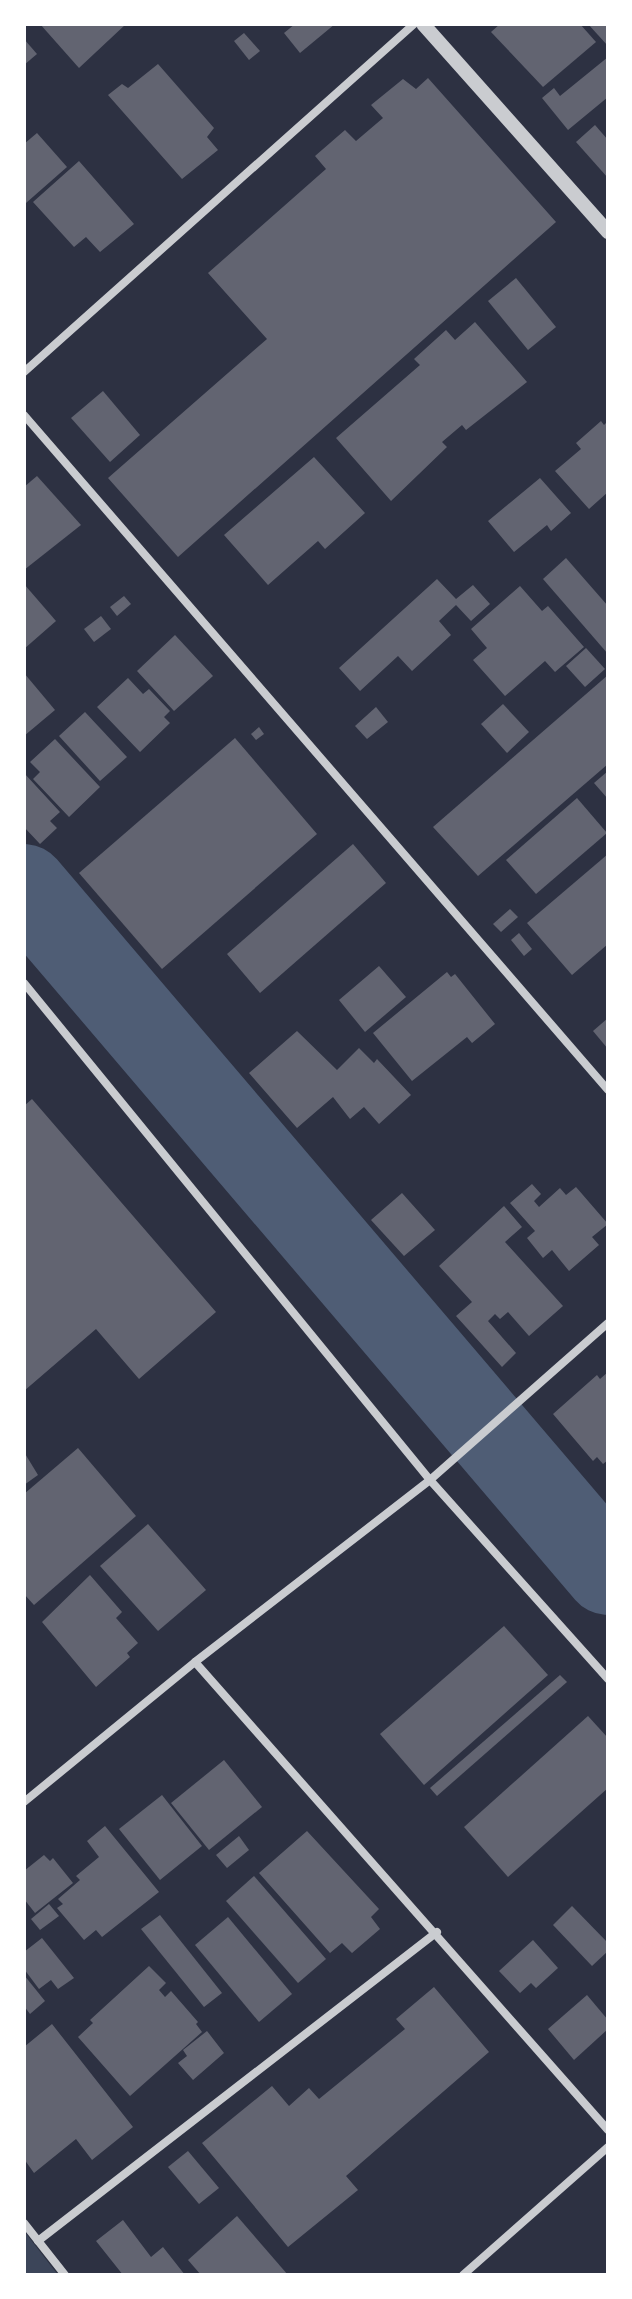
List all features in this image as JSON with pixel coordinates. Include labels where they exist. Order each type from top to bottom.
[{"type":"street","points":[[24,372],[414,24]]},
{"type":"street","points":[[423,24],[608,232]]},
{"type":"street","points":[[24,415],[608,1090]]},
{"type":"street","points":[[24,983],[430,1480],[608,1679]]},
{"type":"street","points":[[24,1802],[195,1662],[430,1480],[608,1323]]},
{"type":"street","points":[[195,1662],[437,1932],[608,2130]]},
{"type":"street","points":[[38,2241],[437,1932]]},
{"type":"street","points":[[463,2275],[608,2147]]},
{"type":"street","points":[[24,2223],[65,2275]]},
{"type":"shaded area","points":[[24,2231],[58,2275],[24,2275]]},
{"type":"building","points":[[40,24],[126,24],[79,68]]},
{"type":"building","points":[[295,24],[335,24],[300,53],[284,33]]},
{"type":"building","points":[[500,24],[580,24],[596,42],[543,87],[491,32]]},
{"type":"building","points":[[588,24],[608,24],[608,46]]},
{"type":"building","points":[[244,33],[260,51],[249,60],[234,41]]},
{"type":"building","points":[[24,39],[37,54],[24,65]]},
{"type":"building","points":[[608,57],[608,97],[568,130],[542,98],[554,88],[560,96]]},
{"type":"building","points":[[158,64],[214,128],[207,137],[218,150],[182,179],[108,95],[122,84],[128,88]]},
{"type":"building","points":[[428,78],[556,222],[178,557],[108,478],[267,339],[208,273],[326,169],[315,156],[345,130],[356,141],[383,118],[371,105],[403,79],[416,89]]},
{"type":"building","points":[[595,125],[608,140],[608,178],[576,142]]},
{"type":"building","points":[[37,133],[67,167],[26,203],[24,144]]},
{"type":"building","points":[[79,161],[134,224],[100,252],[86,237],[74,247],[33,202]]},
{"type":"building","points":[[516,278],[556,327],[528,350],[488,301]]},
{"type":"building","points":[[475,322],[527,382],[466,430],[462,425],[442,442],[447,447],[391,501],[336,438],[420,365],[414,359],[446,330],[455,340]]},
{"type":"building","points":[[103,391],[140,435],[110,462],[71,418]]},
{"type":"building","points":[[601,421],[604,425],[608,421],[608,492],[589,509],[555,471],[581,449],[576,443]]},
{"type":"building","points":[[314,457],[365,513],[325,549],[318,541],[268,585],[224,535]]},
{"type":"building","points":[[37,476],[81,525],[24,570],[24,487]]},
{"type":"building","points":[[540,478],[571,513],[551,531],[547,525],[514,552],[488,521]]},
{"type":"building","points":[[566,558],[608,606],[608,654],[543,579]]},
{"type":"building","points":[[437,579],[456,599],[473,585],[490,604],[471,621],[456,605],[439,621],[451,635],[412,671],[398,656],[360,691],[339,668]]},
{"type":"building","points":[[24,584],[56,621],[24,649]]},
{"type":"building","points":[[520,586],[542,611],[548,606],[584,647],[555,672],[545,661],[505,696],[473,660],[487,648],[471,629]]},
{"type":"building","points":[[124,596],[131,604],[117,616],[110,607]]},
{"type":"building","points":[[101,616],[111,629],[94,642],[84,629]]},
{"type":"building","points":[[175,635],[213,676],[174,711],[137,671]]},
{"type":"building","points":[[586,648],[605,669],[585,687],[566,666]]},
{"type":"building","points":[[24,673],[55,710],[24,736]]},
{"type":"building","points":[[608,675],[608,764],[478,876],[433,827]]},
{"type":"building","points":[[128,678],[143,694],[149,689],[170,711],[164,717],[170,723],[140,752],[97,707]]},
{"type":"building","points":[[503,704],[529,732],[507,753],[481,724]]},
{"type":"building","points":[[376,707],[388,722],[367,739],[355,726]]},
{"type":"building","points":[[85,712],[127,757],[100,781],[59,736]]},
{"type":"building","points":[[259,727],[264,734],[256,740],[251,734]]},
{"type":"building","points":[[235,738],[317,834],[162,969],[79,873]]},
{"type":"building","points":[[55,739],[100,787],[69,817],[33,779],[40,772],[30,762]]},
{"type":"building","points":[[608,771],[608,799],[594,783]]},
{"type":"building","points":[[24,773],[60,812],[50,821],[57,828],[40,844],[24,827]]},
{"type":"building","points":[[577,798],[607,833],[536,894],[506,860]]},
{"type":"building","points":[[353,844],[386,883],[260,993],[227,954]]},
{"type":"building","points":[[608,854],[608,944],[572,975],[527,923]]},
{"type":"building","points":[[510,909],[518,917],[501,932],[493,924]]},
{"type":"building","points":[[519,933],[532,949],[524,956],[511,940]]},
{"type":"building","points":[[379,966],[406,997],[365,1032],[339,1000]]},
{"type":"building","points":[[447,972],[451,977],[455,974],[495,1024],[472,1043],[467,1037],[412,1081],[373,1033]]},
{"type":"building","points":[[608,1018],[608,1049],[593,1031]]},
{"type":"building","points":[[297,1031],[337,1070],[359,1048],[374,1063],[377,1059],[411,1095],[379,1124],[364,1107],[350,1119],[333,1097],[297,1128],[249,1073]]},
{"type":"building","points":[[32,1099],[216,1312],[139,1379],[96,1329],[24,1391],[24,1106]]},
{"type":"building","points":[[532,1184],[541,1194],[534,1201],[539,1207],[560,1188],[566,1195],[576,1187],[608,1224],[592,1237],[599,1245],[569,1271],[552,1250],[543,1258],[527,1238],[535,1231],[510,1203]]},
{"type":"building","points":[[402,1193],[435,1230],[404,1256],[371,1220]]},
{"type":"building","points":[[504,1206],[522,1227],[505,1242],[563,1306],[529,1336],[508,1312],[500,1319],[495,1314],[488,1321],[516,1353],[502,1367],[456,1316],[472,1302],[439,1266]]},
{"type":"building","points":[[608,1372],[608,1460],[603,1464],[597,1457],[593,1461],[553,1414],[597,1375],[600,1379]]},
{"type":"building","points":[[78,1448],[136,1516],[34,1605],[24,1594],[24,1494]]},
{"type":"building","points":[[24,1452],[38,1475],[24,1485]]},
{"type":"building","points":[[148,1524],[206,1590],[158,1631],[100,1566]]},
{"type":"building","points":[[90,1575],[122,1612],[116,1618],[138,1643],[127,1653],[130,1657],[96,1687],[42,1622]]},
{"type":"building","points":[[504,1626],[548,1675],[424,1785],[380,1734]]},
{"type":"building","points":[[560,1675],[567,1682],[437,1796],[430,1788]]},
{"type":"building","points":[[588,1716],[608,1738],[608,1788],[508,1877],[464,1827]]},
{"type":"building","points":[[224,1760],[262,1807],[209,1850],[171,1803]]},
{"type":"building","points":[[162,1795],[202,1846],[160,1880],[119,1829]]},
{"type":"building","points":[[105,1826],[159,1892],[102,1937],[96,1930],[84,1940],[57,1908],[63,1904],[58,1899],[80,1880],[76,1876],[99,1857],[87,1841]]},
{"type":"building","points":[[307,1831],[379,1909],[371,1917],[380,1929],[352,1953],[342,1943],[330,1953],[259,1873]]},
{"type":"building","points":[[239,1836],[249,1850],[227,1868],[216,1855]]},
{"type":"building","points":[[44,1855],[50,1861],[53,1858],[73,1883],[35,1913],[24,1899],[24,1871]]},
{"type":"building","points":[[254,1876],[326,1959],[298,1983],[226,1901]]},
{"type":"building","points":[[49,1904],[59,1916],[40,1930],[31,1919]]},
{"type":"building","points":[[572,1906],[608,1943],[608,1951],[592,1966],[553,1925]]},
{"type":"building","points":[[160,1915],[222,1993],[204,2007],[141,1929]]},
{"type":"building","points":[[228,1917],[292,1994],[259,2022],[195,1945]]},
{"type":"building","points":[[42,1938],[74,1978],[58,1989],[51,1980],[39,1989],[24,1969],[24,1952]]},
{"type":"building","points":[[533,1940],[558,1968],[536,1988],[531,1983],[520,1993],[499,1971]]},
{"type":"building","points":[[149,1966],[166,1983],[159,1990],[165,1997],[171,1991],[198,2022],[196,2024],[202,2032],[130,2096],[78,2037],[93,2023],[90,2020]]},
{"type":"building","points":[[24,1975],[45,2001],[30,2014],[24,2006]]},
{"type":"building","points":[[434,1987],[489,2052],[346,2176],[358,2190],[288,2247],[202,2143],[272,2086],[289,2106],[309,2088],[319,2099],[405,2029],[396,2019]]},
{"type":"building","points":[[587,1995],[608,2020],[608,2029],[574,2060],[548,2029]]},
{"type":"building","points":[[52,2024],[133,2127],[92,2160],[76,2139],[34,2173],[24,2159],[24,2047]]},
{"type":"building","points":[[207,2031],[224,2053],[193,2080],[178,2063],[187,2056],[183,2050]]},
{"type":"building","points":[[188,2151],[219,2188],[199,2204],[168,2167]]},
{"type":"building","points":[[237,2216],[288,2275],[201,2275],[188,2260]]},
{"type":"building","points":[[123,2220],[151,2257],[163,2247],[185,2275],[123,2275],[96,2241]]},
{"type":"waterway","points":[[24,887],[608,1572]]}]
